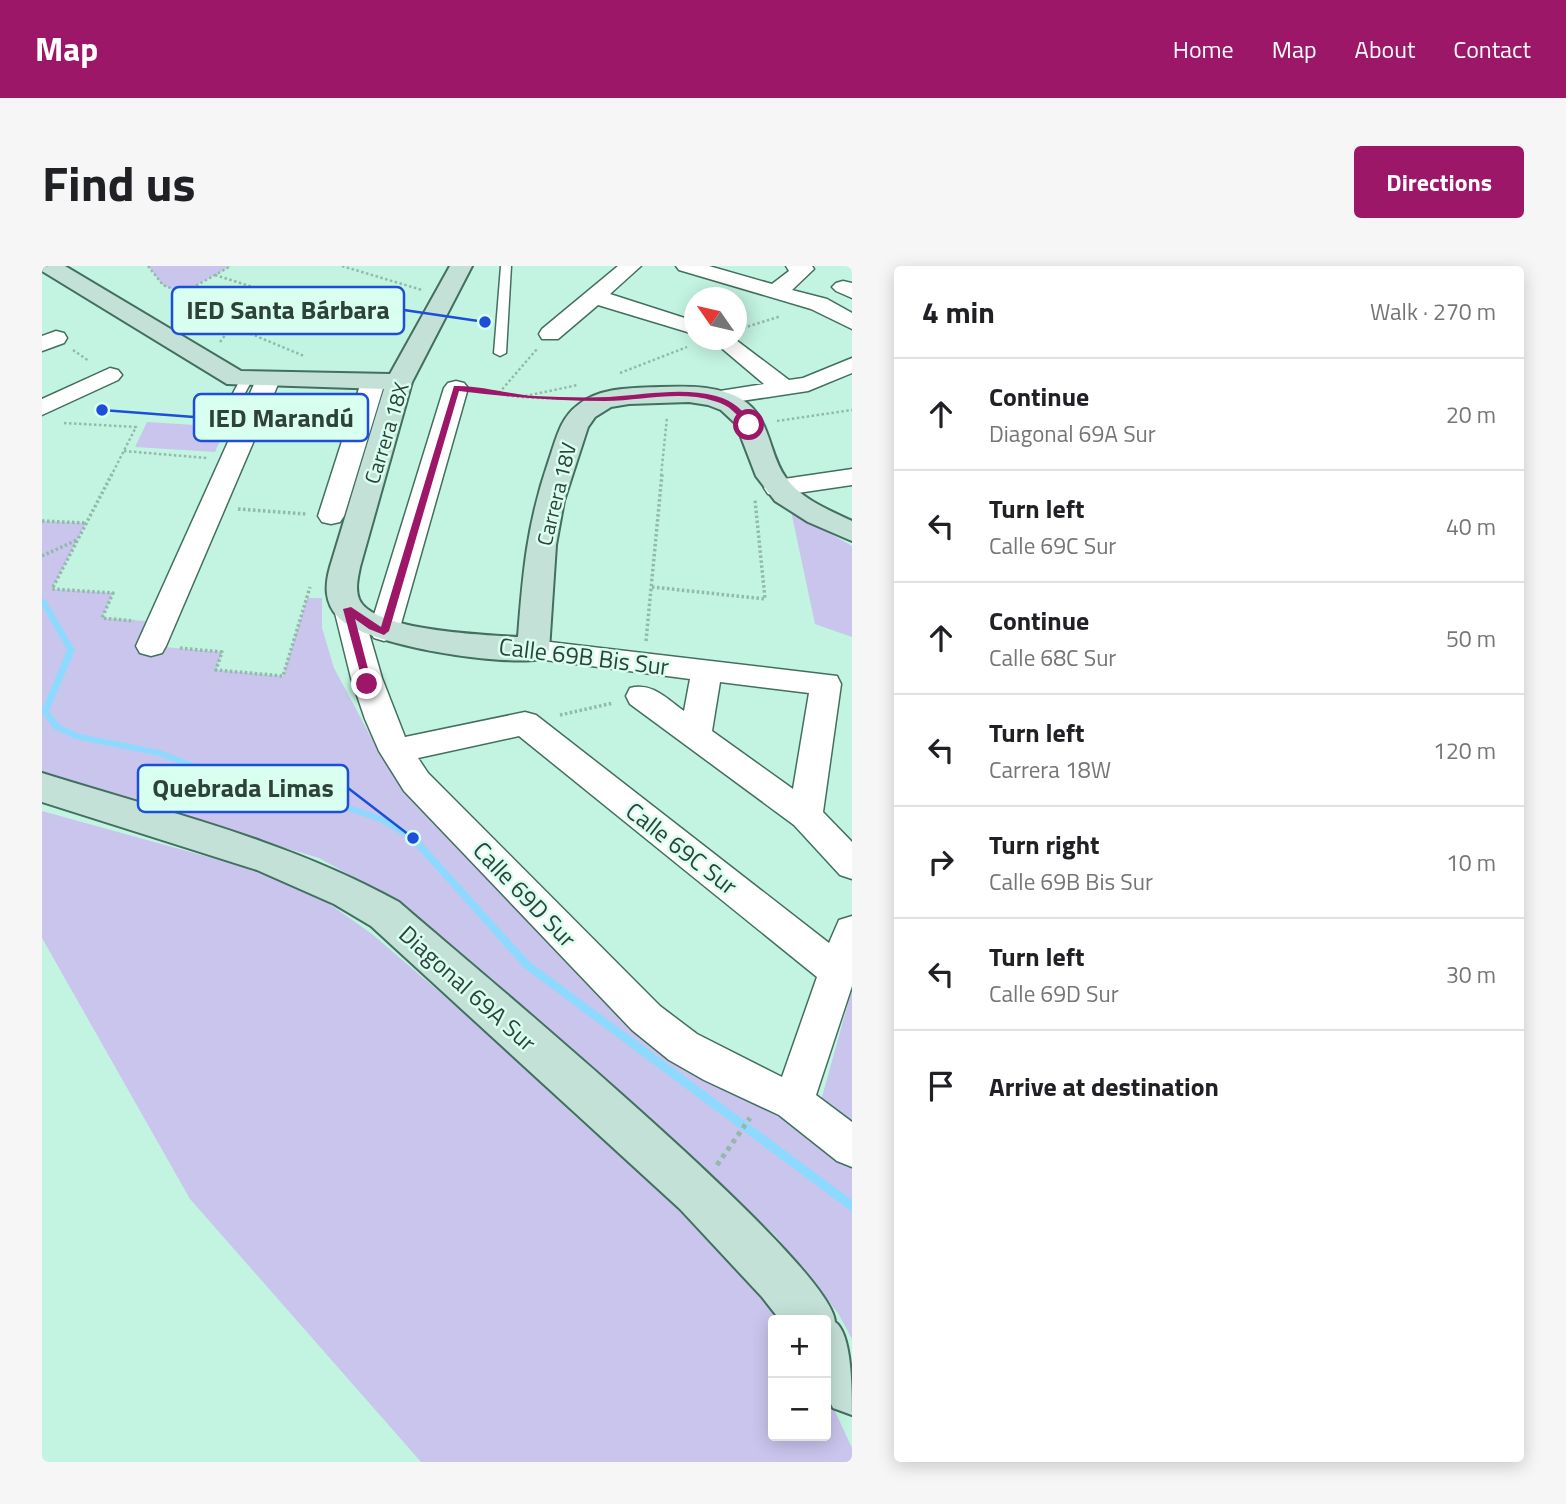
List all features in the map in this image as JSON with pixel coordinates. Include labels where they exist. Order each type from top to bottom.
[{"type":"street","points":[[48,266],[204,362],[256,382],[386,382]]},
{"type":"street","name":"Carrera 18X","points":[[331,516],[386,382],[422,340],[461,266]]},
{"type":"street","points":[[550,334],[631,266]]},
{"type":"street","points":[[686,266],[778,290],[818,304],[852,323]]},
{"type":"street","points":[[778,290],[800,268]]},
{"type":"street","points":[[593,296],[684,332]]},
{"type":"street","points":[[736,350],[783,387]]},
{"type":"street","points":[[611,387],[715,398],[808,384],[852,365]]},
{"type":"street","points":[[49,416],[110,375]]},
{"type":"street","points":[[156,634],[232,460],[256,382]]},
{"type":"street","name":"Carrera 18X","points":[[348,609],[341,585],[386,382]]},
{"type":"street","name":"Carrera 18V","points":[[533,650],[541,543],[548,505],[575,423],[611,387]]},
{"type":"street","points":[[384,631],[456,388]]},
{"type":"street","points":[[715,398],[738,409],[749,425],[773,481],[803,507],[852,532]]},
{"type":"street","points":[[773,481],[852,477]]},
{"type":"street","name":"Calle 69B Bis Sur","points":[[348,609],[372,627],[384,631],[826,684],[806,816]]},
{"type":"street","name":"Calle 69D Sur","points":[[348,609],[371,696],[395,751],[416,782],[646,1018],[683,1047],[775,1105],[852,1147]]},
{"type":"street","points":[[695,736],[707,670]]},
{"type":"street","points":[[641,696],[806,816],[852,864]]},
{"type":"street","points":[[395,751],[525,723]]},
{"type":"street","name":"Calle 69C Sur","points":[[525,723],[839,972]]},
{"type":"street","name":"Diagonal 69A Sur","points":[[42,787],[267,857],[327,881],[385,914],[697,1193],[780,1279],[807,1315]]},
{"type":"street","points":[[775,1105],[839,972],[852,931]]},
{"type":"street","points":[[831,1353],[852,1389]]},
{"type":"lane","points":[[500,353],[506,266]]},
{"type":"lane","points":[[223,423],[256,382]]},
{"type":"path","points":[[148,266],[163,285],[197,299],[211,313],[232,326],[314,360]]},
{"type":"path","points":[[182,293],[231,266]]},
{"type":"path","points":[[342,266],[445,297]]},
{"type":"path","points":[[215,275],[422,340]]},
{"type":"path","points":[[211,313],[254,288]]},
{"type":"path","points":[[499,393],[550,334]]},
{"type":"path","points":[[49,341],[110,375]]},
{"type":"path","points":[[456,388],[519,397],[611,387],[684,343]]},
{"type":"path","points":[[519,397],[579,385]]},
{"type":"path","points":[[644,663],[669,394]]},
{"type":"path","points":[[749,425],[852,410]]},
{"type":"path","points":[[49,416],[136,427],[52,589],[113,593],[102,618],[222,652],[216,670],[283,676],[310,586]]},
{"type":"path","points":[[124,451],[232,460]]},
{"type":"path","points":[[652,587],[765,599],[754,502],[773,481]]},
{"type":"path","points":[[212,507],[331,516]]},
{"type":"path","points":[[42,521],[86,523]]},
{"type":"path","points":[[42,556],[77,540]]},
{"type":"path","points":[[525,723],[641,696]]},
{"type":"path","points":[[733,1143],[775,1105]]},
{"type":"shaded area","points":[[148,266],[231,266],[182,293],[163,285]]},
{"type":"shaded area","points":[[147,422],[226,427],[215,452],[135,447]]},
{"type":"shaded area","points":[[791,511],[852,546],[852,637],[815,624]]},
{"type":"shaded area","points":[[42,521],[86,523],[52,589],[113,593],[102,618],[161,622],[152,646],[222,652],[216,670],[283,676],[307,598],[322,598],[322,628],[334,668],[372,739],[406,785],[526,897],[806,1131],[822,1097],[852,989],[852,1339],[838,1313],[775,1235],[509,998],[412,917],[362,882],[319,858],[42,775]]},
{"type":"shaded area","points":[[42,811],[234,864],[314,893],[372,934],[485,1031],[577,1118],[719,1241],[775,1315],[768,1315],[768,1441],[831,1441],[831,1403],[852,1448],[852,1462],[421,1462],[190,1199],[42,938]]},
{"type":"waterway","points":[[42,600],[71,650],[45,711],[57,727],[78,737],[160,753],[233,782],[344,806],[383,820],[413,838],[527,965],[852,1207]]},
{"type":"place","name":"IED Santa Bárbara","points":[[485,322]]},
{"type":"place","name":"IED Marandú","points":[[102,410]]},
{"type":"place","name":"Quebrada Limas","points":[[413,838]]},
{"type":"route","points":[[367,684],[348,609],[372,627],[384,631],[456,388],[532,398],[610,399],[642,395],[692,395],[715,398],[729,404],[738,409],[749,425]]}]
